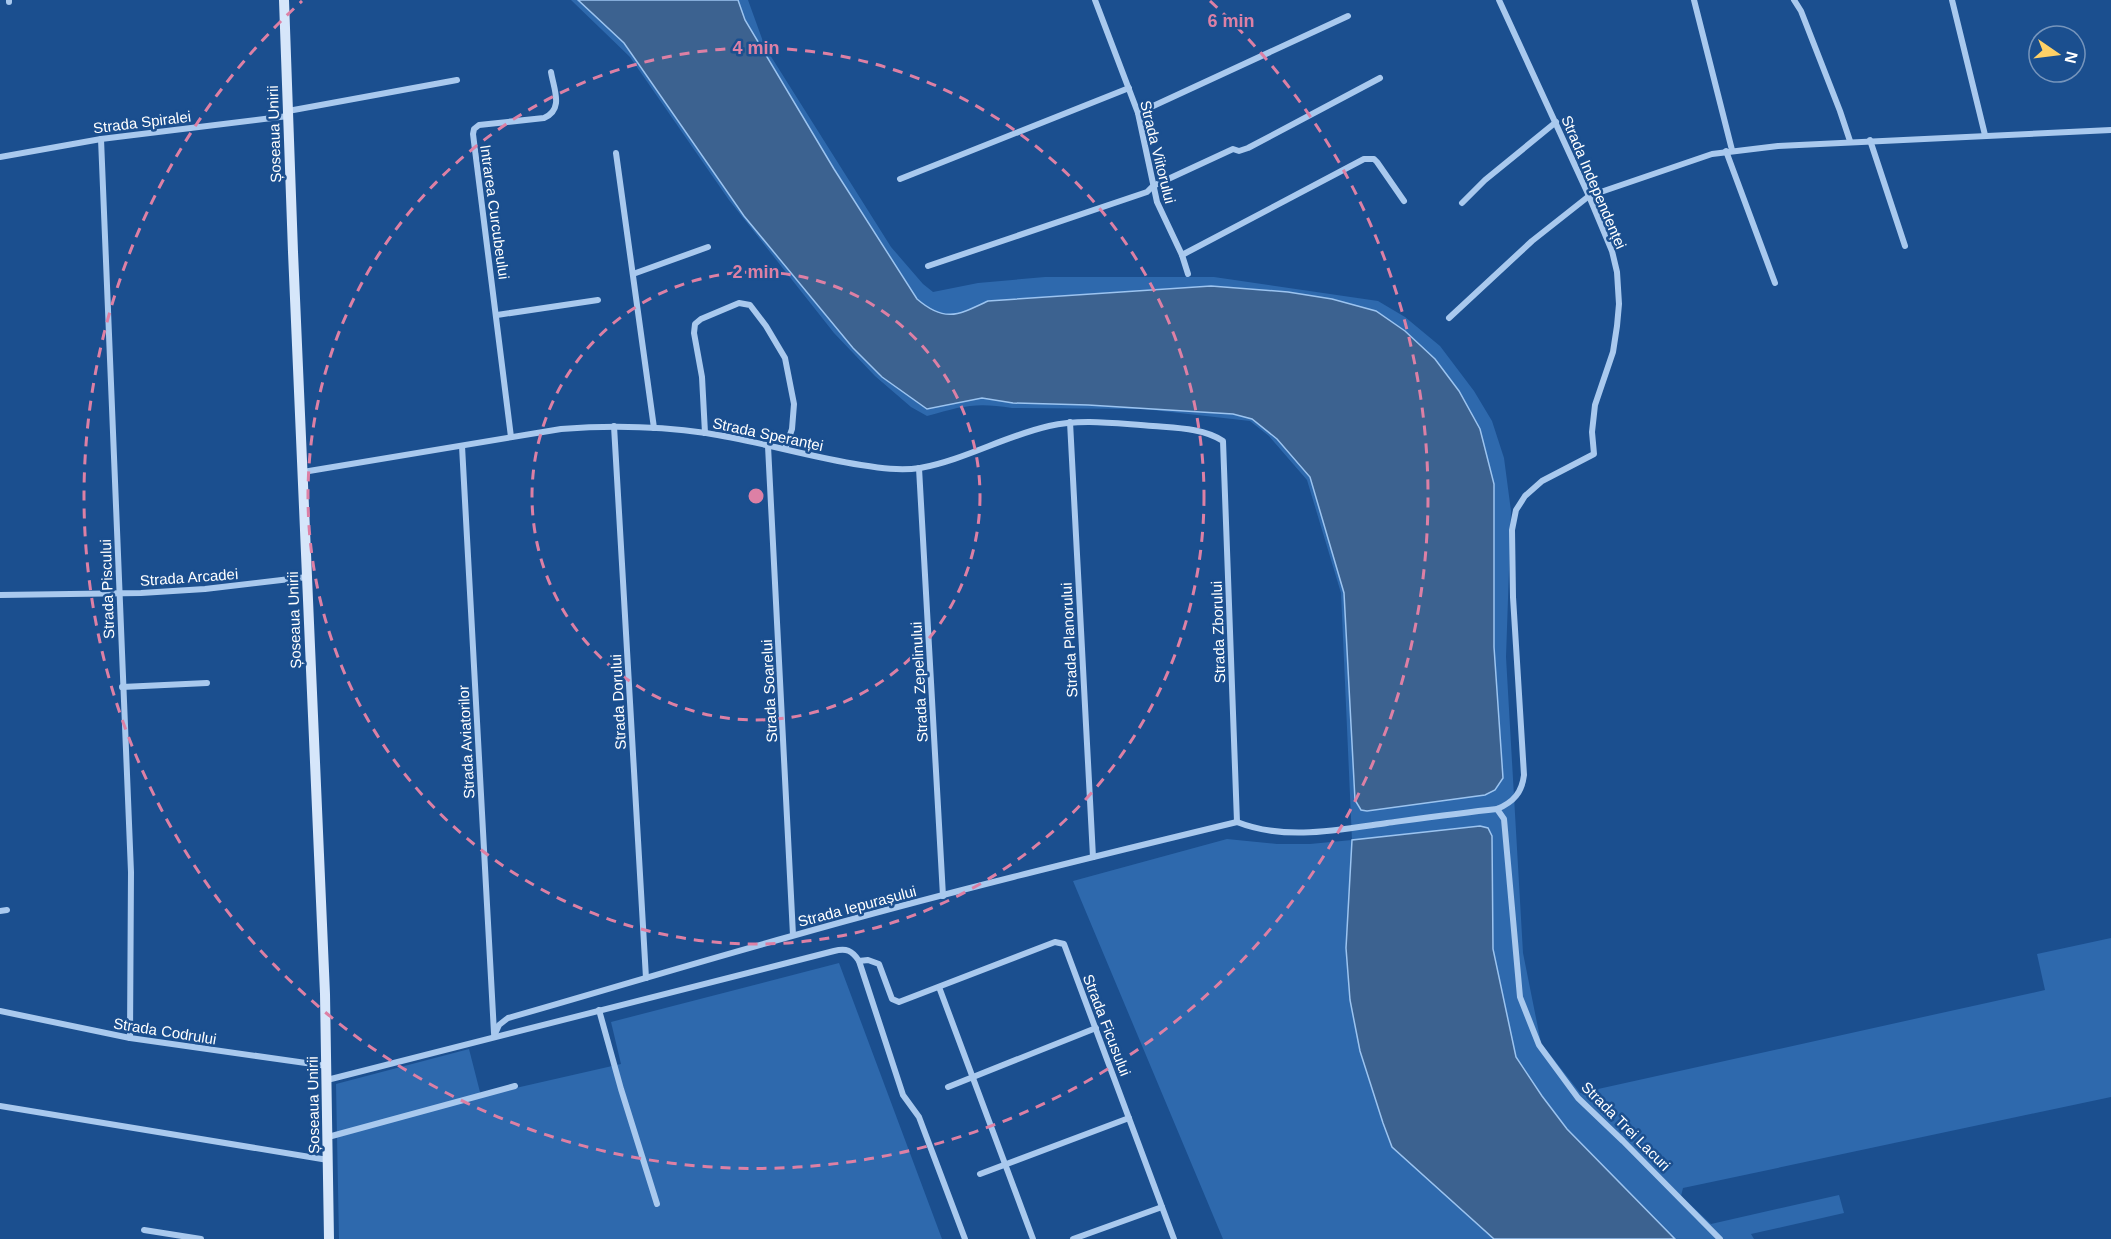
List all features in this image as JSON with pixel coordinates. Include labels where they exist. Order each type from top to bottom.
[{"type":"main road","name":"Șoseaua Unirii","points":[[284,0],[327,1066],[329,1239]]},
{"type":"street","name":"Strada Viitorului","points":[[1095,0],[1138,112],[1161,214],[1182,255],[1188,274]]},
{"type":"street","name":"Strada Independenței","points":[[1497,808],[1513,800],[1519,794],[1524,775],[1513,597],[1512,530],[1516,510],[1525,496],[1542,481],[1594,454],[1592,432],[1594,412],[1613,352],[1619,304],[1617,272],[1612,251],[1556,122],[1498,0]]},
{"type":"street","points":[[1694,0],[1729,150],[1775,283]]},
{"type":"street","points":[[1794,0],[1801,11],[1850,141]]},
{"type":"street","points":[[1952,0],[1985,135]]},
{"type":"street","points":[[1138,112],[1348,16]]},
{"type":"street","name":"Intrarea Curcubeului","points":[[511,437],[473,134],[474,129],[479,125],[544,118],[552,115],[555,111],[556,100],[551,72]]},
{"type":"street","points":[[928,266],[1147,192],[1153,186],[1233,149],[1239,151],[1248,148],[1380,78]]},
{"type":"street","name":"Strada Spiralei","points":[[0,158],[101,139],[288,114],[457,80]]},
{"type":"street","points":[[900,179],[1129,88]]},
{"type":"street","points":[[1462,203],[1485,180],[1556,122]]},
{"type":"street","points":[[1449,318],[1532,241],[1589,196],[1712,154],[1729,150],[1850,141],[2111,130]]},
{"type":"street","name":"Strada Piscului","points":[[101,139],[131,872],[130,1038]]},
{"type":"street","points":[[1870,140],[1905,246]]},
{"type":"street","points":[[616,153],[654,428]]},
{"type":"street","points":[[1182,255],[1364,159],[1374,159],[1377,162],[1404,201]]},
{"type":"street","points":[[633,274],[708,247]]},
{"type":"street","points":[[497,315],[598,300]]},
{"type":"street","points":[[705,433],[702,377],[694,333],[695,324],[729,307],[746,303],[766,326],[785,358],[794,404],[792,429],[785,449]]},
{"type":"street","name":"Strada Speranței","points":[[303,472],[561,429],[614,426],[705,433],[845,463],[882,468],[920,468],[1026,432],[1070,422],[1192,430],[1214,435],[1223,441]]},
{"type":"street","name":"Strada Planorului","points":[[1070,422],[1093,857]]},
{"type":"street","name":"Strada Dorului","points":[[614,426],[646,978]]},
{"type":"street","name":"Strada Zborului","points":[[1223,441],[1237,822]]},
{"type":"street","name":"Strada Aviatorilor","points":[[462,446],[495,1036]]},
{"type":"street","name":"Strada Soarelui","points":[[768,446],[793,935]]},
{"type":"street","name":"Strada Zepelinului","points":[[920,468],[943,896]]},
{"type":"street","name":"Strada Arcadei","points":[[0,595],[205,590],[307,578]]},
{"type":"street","points":[[122,687],[207,683]]},
{"type":"street","points":[[1237,822],[1272,831],[1306,833],[1497,808]]},
{"type":"street","name":"Strada Trei Lacuri","points":[[1497,808],[1504,819],[1520,997],[1539,1045],[1578,1098],[1720,1239]]},
{"type":"street","name":"Strada Iepurașului","points":[[495,1036],[499,1025],[508,1018],[793,935],[1237,822]]},
{"type":"street","name":"Strada Ficusului","points":[[859,961],[868,960],[879,964],[892,999],[896,1002],[1058,941],[1064,944],[1174,1239]]},
{"type":"street","points":[[327,1080],[843,949],[855,954],[859,961],[903,1095],[919,1118],[965,1239]]},
{"type":"street","points":[[939,987],[1033,1239]]},
{"type":"street","points":[[599,1010],[657,1204]]},
{"type":"street","name":"Strada Codrului","points":[[0,1011],[130,1038],[327,1066]]},
{"type":"street","points":[[948,1087],[1096,1028]]},
{"type":"street","points":[[328,1137],[515,1086]]},
{"type":"street","points":[[0,1106],[329,1160]]},
{"type":"street","points":[[980,1174],[1129,1118]]},
{"type":"street","points":[[1073,1239],[1162,1207]]},
{"type":"street","points":[[144,1230],[201,1239]]},
{"type":"shaded area","points":[[571,0],[748,0],[765,47],[891,247],[923,284],[933,292],[978,283],[1045,277],[1214,277],[1378,301],[1405,317],[1440,346],[1474,391],[1492,421],[1504,458],[1511,511],[1506,657],[1523,953],[1541,1043],[1580,1093],[2045,990],[2037,954],[2111,938],[2111,1097],[1683,1188],[1681,1196],[1711,1224],[1839,1195],[1844,1213],[1751,1234],[1754,1239],[1223,1239],[1073,881],[1227,839],[1277,844],[1352,840],[1341,593],[1307,480],[1269,436],[1250,421],[1144,409],[1012,408],[988,405],[960,407],[927,416],[911,407],[875,376],[834,333],[729,200],[630,57]]},
{"type":"shaded area","points":[[578,0],[738,0],[745,20],[834,169],[917,299],[936,311],[944,314],[960,313],[988,301],[1211,286],[1288,292],[1332,299],[1376,311],[1405,331],[1435,359],[1459,391],[1480,429],[1494,484],[1494,647],[1503,778],[1495,790],[1485,795],[1361,810],[1355,800],[1344,593],[1310,477],[1277,439],[1252,419],[1233,414],[1013,403],[982,398],[927,409],[882,377],[853,348],[744,216],[624,43]]},
{"type":"shaded area","points":[[1480,826],[1488,828],[1492,836],[1493,949],[1516,1057],[1567,1129],[1675,1239],[1494,1239],[1392,1147],[1360,1051],[1350,1000],[1346,948],[1352,840]]},
{"type":"shaded area","points":[[839,963],[942,1239],[339,1239],[336,1084],[469,1049],[481,1096],[621,1064],[611,1022]]}]
